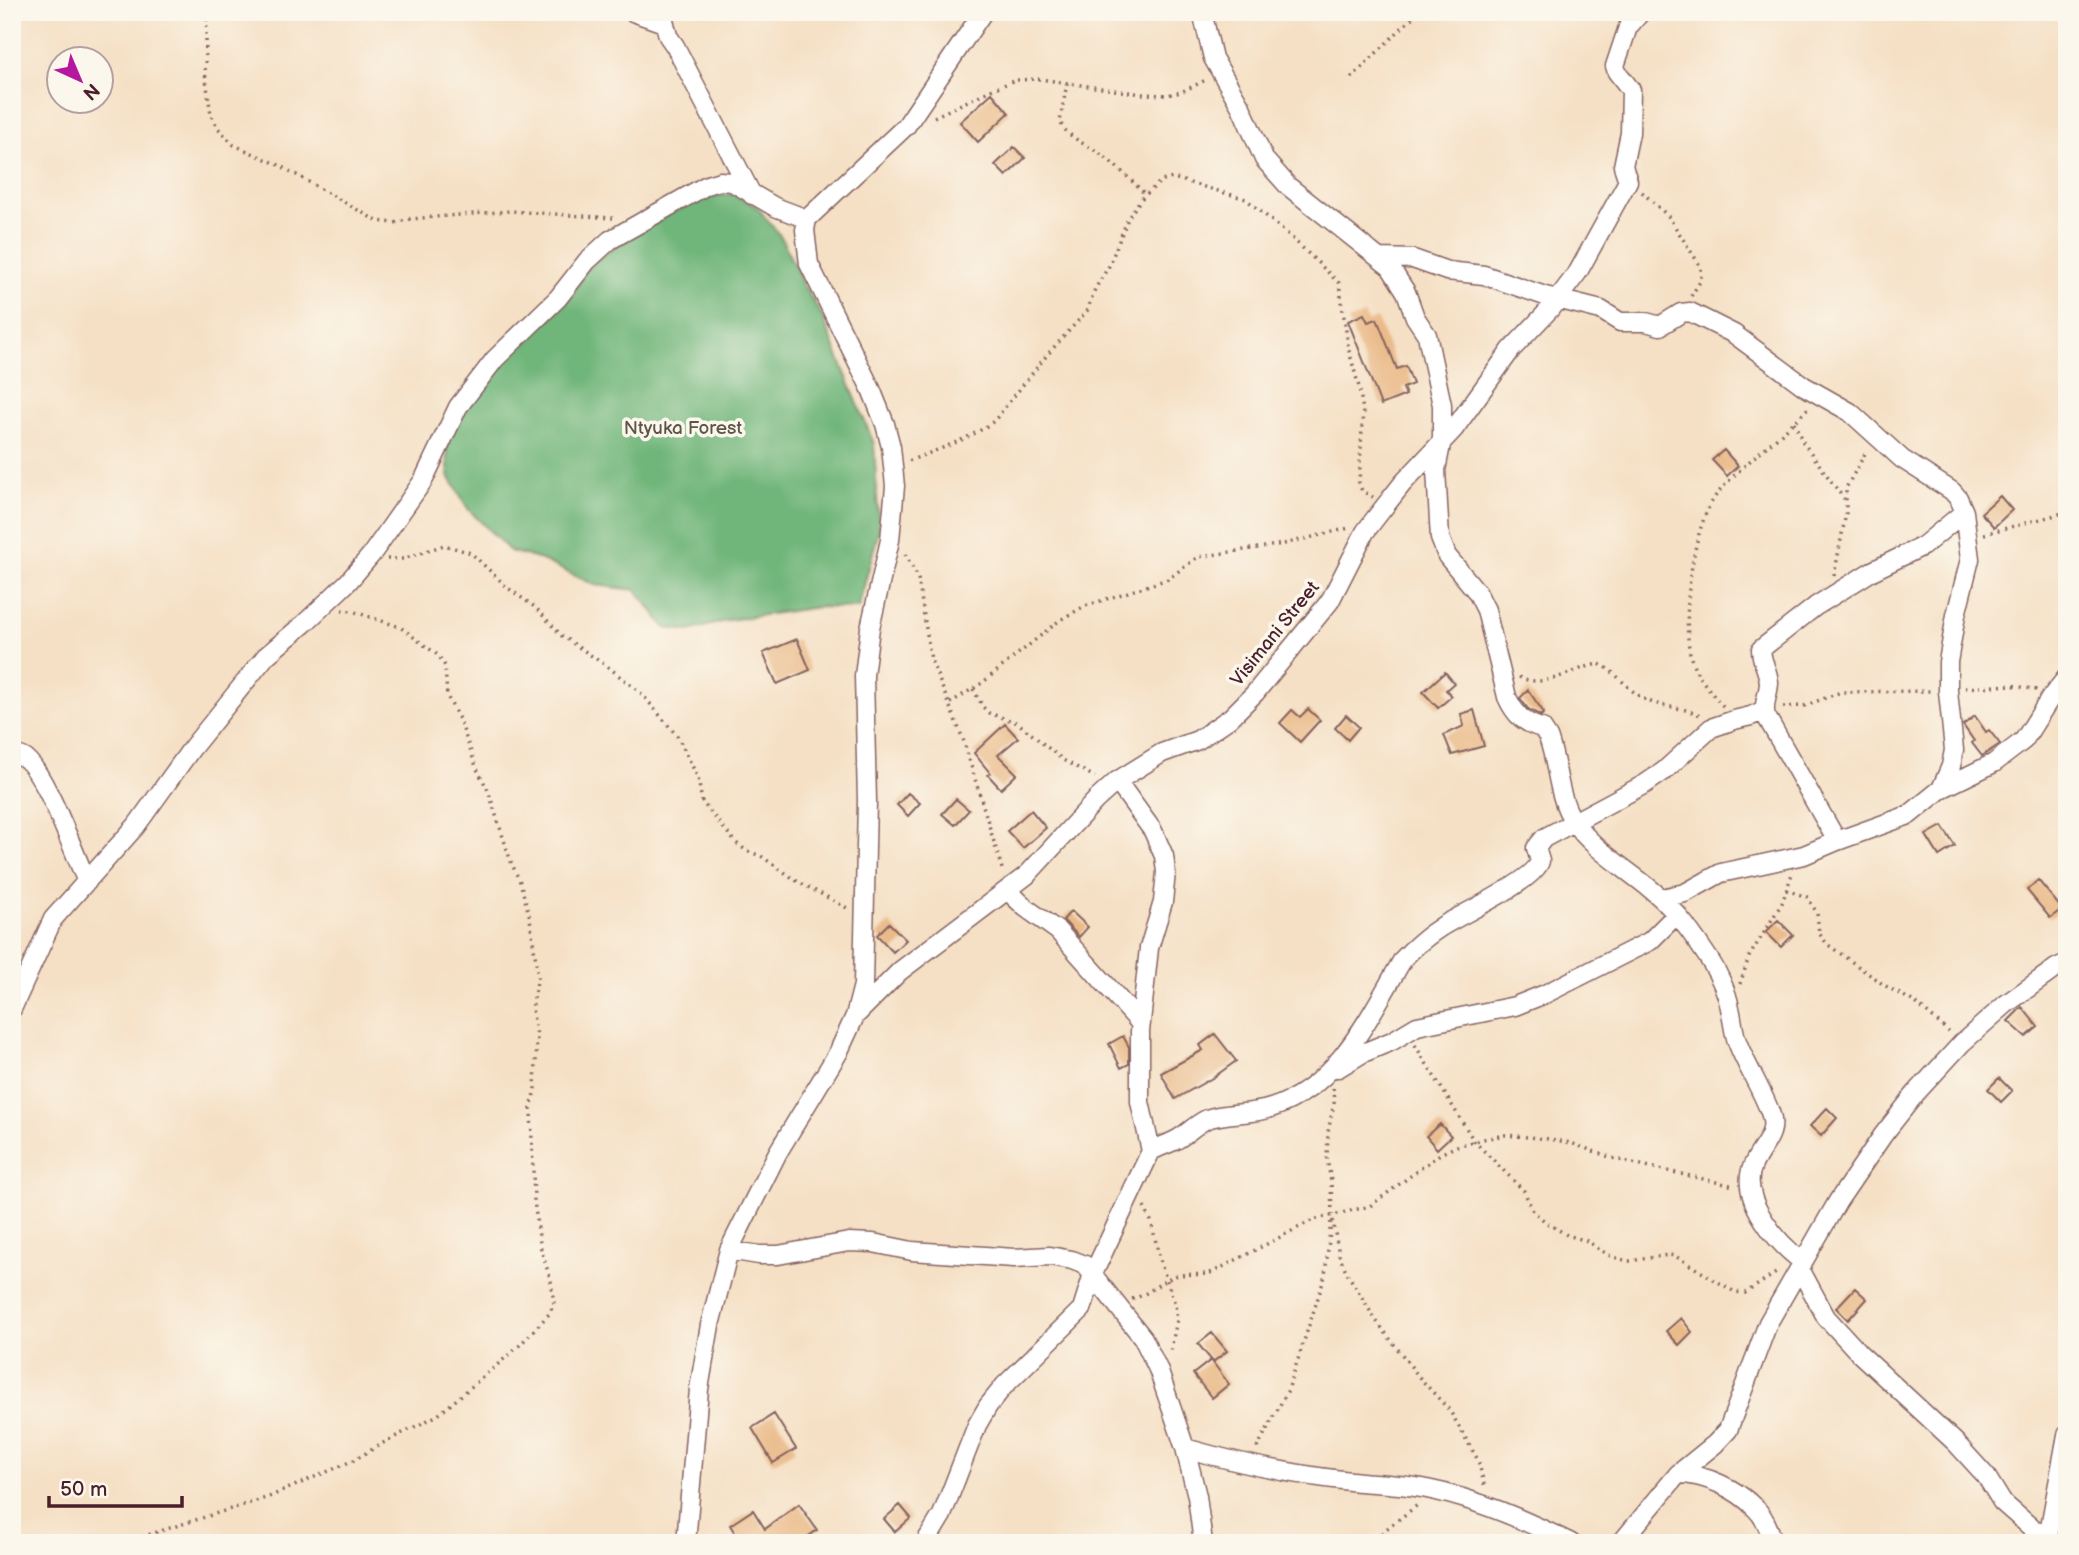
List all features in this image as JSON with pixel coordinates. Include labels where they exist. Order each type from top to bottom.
[{"type":"street","points":[[633,12],[663,18],[668,36],[752,195]]},
{"type":"street","points":[[686,1543],[699,1389],[710,1325],[729,1250],[778,1152],[838,1053],[855,1016],[863,985],[867,801],[864,676],[870,628],[890,540],[895,486],[888,436],[871,389],[814,279],[809,264],[805,230],[807,219],[906,126],[983,12]]},
{"type":"street","points":[[1202,12],[1213,58],[1241,107],[1259,152],[1268,165],[1303,198],[1381,258],[1400,279],[1415,317],[1427,335],[1442,405],[1442,440],[1436,470],[1440,538],[1447,556],[1477,592],[1486,610],[1513,709],[1526,724],[1542,728],[1548,737],[1564,800],[1574,822],[1624,870],[1662,898],[1677,914],[1713,965],[1730,1007],[1738,1045],[1773,1121],[1771,1135],[1749,1177],[1753,1200],[1762,1218],[1801,1264],[1826,1317],[1860,1354],[1955,1442],[1986,1476],[2002,1502],[2047,1540],[2067,1435]]},
{"type":"street","name":"Visimani Street","points":[[855,1016],[900,971],[1008,891],[1049,853],[1113,784],[1162,752],[1198,740],[1215,730],[1255,693],[1330,601],[1365,532],[1466,414],[1511,350],[1557,300],[1592,248],[1628,178],[1623,166],[1628,142],[1631,90],[1615,66],[1628,27],[1641,12]]},
{"type":"street","points":[[12,1009],[53,919],[136,826],[192,748],[266,656],[320,609],[371,555],[423,481],[458,407],[495,359],[558,298],[587,261],[610,240],[707,185],[720,181],[732,183],[775,207],[807,219]]},
{"type":"street","points":[[1381,258],[1413,259],[1447,271],[1485,275],[1557,300],[1601,310],[1620,322],[1641,321],[1658,326],[1681,313],[1697,314],[1734,334],[1818,396],[1850,412],[1919,472],[1951,491],[1958,498],[1964,512],[1969,567],[1956,615],[1947,675],[1954,750],[1951,766],[1941,789]]},
{"type":"street","points":[[1837,841],[1814,798],[1783,750],[1764,710],[1769,683],[1761,649],[1801,617],[1872,571],[1923,546],[1964,512]]},
{"type":"street","points":[[1662,898],[1685,893],[1730,870],[1757,867],[1804,855],[1902,819],[1941,789],[1994,763],[2024,740],[2067,677]]},
{"type":"street","points":[[1328,1073],[1365,1023],[1403,959],[1414,947],[1440,928],[1513,887],[1535,871],[1539,863],[1537,846],[1550,834],[1645,784],[1679,758],[1704,733],[1764,710]]},
{"type":"street","points":[[14,756],[30,762],[48,793],[87,882]]},
{"type":"street","points":[[925,1543],[942,1515],[977,1425],[988,1406],[1004,1386],[1079,1314],[1093,1275],[1151,1150],[1140,1102],[1141,1024],[1149,948],[1163,902],[1166,872],[1164,856],[1153,831],[1113,784]]},
{"type":"street","points":[[1008,891],[1058,931],[1141,1024]]},
{"type":"street","points":[[1151,1150],[1177,1140],[1209,1119],[1273,1108],[1328,1073],[1407,1031],[1428,1023],[1515,1006],[1545,994],[1650,941],[1677,914]]},
{"type":"street","points":[[1621,1543],[1678,1474],[1728,1430],[1765,1328],[1838,1201],[1883,1135],[1932,1073],[1962,1043],[2006,1004],[2067,963]]},
{"type":"street","points":[[729,1250],[778,1255],[849,1242],[873,1243],[912,1251],[1014,1258],[1050,1256],[1086,1265],[1143,1338],[1158,1369],[1185,1448],[1197,1496],[1203,1543]]},
{"type":"street","points":[[1185,1448],[1250,1467],[1436,1491],[1491,1507],[1571,1543]]},
{"type":"street","points":[[1678,1474],[1697,1475],[1743,1498],[1764,1519],[1773,1543]]},
{"type":"path","points":[[207,12],[205,72],[208,95],[211,115],[223,134],[234,145],[289,171],[377,220],[395,222],[510,211],[618,217]]},
{"type":"path","points":[[1351,78],[1418,12]]},
{"type":"path","points":[[906,126],[926,121],[1016,80],[1040,79],[1142,94],[1167,95],[1181,92],[1221,73]]},
{"type":"path","points":[[1067,83],[1060,122],[1062,127],[1103,156],[1146,194]]},
{"type":"path","points":[[893,467],[958,441],[994,421],[1047,355],[1087,311],[1128,218],[1146,194],[1161,181],[1173,178],[1246,199],[1335,278],[1363,410],[1359,483],[1362,491],[1389,501]]},
{"type":"path","points":[[1628,178],[1668,216],[1701,267],[1701,280],[1681,313]]},
{"type":"path","points":[[1727,722],[1699,676],[1688,641],[1689,589],[1704,517],[1718,493],[1818,396]]},
{"type":"path","points":[[1794,422],[1803,442],[1845,500]]},
{"type":"path","points":[[1832,597],[1846,513],[1846,488],[1876,437]]},
{"type":"path","points":[[1966,533],[1989,534],[2067,512]]},
{"type":"path","points":[[950,703],[973,689],[1072,612],[1120,593],[1168,579],[1198,557],[1284,544],[1374,520]]},
{"type":"path","points":[[890,540],[910,561],[918,578],[932,660],[963,739],[1008,891]]},
{"type":"path","points":[[371,555],[403,559],[444,545],[471,553],[508,588],[536,608],[562,636],[607,666],[642,694],[678,737],[698,778],[702,802],[736,844],[761,856],[797,881],[863,919]]},
{"type":"path","points":[[122,1543],[290,1488],[355,1460],[438,1415],[517,1348],[549,1314],[554,1304],[551,1281],[541,1250],[534,1201],[531,1110],[535,1088],[537,1036],[532,1009],[538,977],[530,918],[520,882],[488,790],[447,696],[445,666],[439,656],[400,627],[352,611],[320,609]]},
{"type":"path","points":[[1499,664],[1522,679],[1531,681],[1553,678],[1599,664],[1648,701],[1692,710],[1727,722]]},
{"type":"path","points":[[1764,710],[1804,706],[1841,692],[1948,691],[1990,685],[2019,685],[2035,689],[2051,698]]},
{"type":"path","points":[[973,689],[989,713],[1018,723],[1063,760],[1113,784]]},
{"type":"path","points":[[1730,1007],[1749,957],[1782,904],[1793,872],[1804,855]]},
{"type":"path","points":[[1786,890],[1807,897],[1817,913],[1819,933],[1827,944],[1884,985],[1916,1003],[1962,1043]]},
{"type":"path","points":[[1407,1031],[1474,1141],[1524,1191],[1533,1210],[1547,1223],[1567,1235],[1587,1241],[1608,1255],[1629,1261],[1675,1256],[1735,1292],[1745,1293],[1801,1264]]},
{"type":"path","points":[[1328,1073],[1334,1096],[1326,1159],[1331,1181],[1336,1244],[1347,1273],[1375,1319],[1419,1377],[1450,1411],[1465,1436],[1478,1460],[1491,1507]]},
{"type":"path","points":[[1114,1303],[1141,1296],[1176,1276],[1198,1276],[1213,1272],[1313,1220],[1370,1206],[1440,1154],[1474,1141],[1505,1135],[1571,1143],[1615,1159],[1750,1188]]},
{"type":"path","points":[[1134,1186],[1151,1221],[1177,1321],[1170,1357],[1158,1369]]},
{"type":"path","points":[[1250,1467],[1257,1446],[1288,1390],[1325,1276],[1332,1216]]},
{"type":"path","points":[[1372,1543],[1436,1491]]},
{"type":"green space","name":"Ntyuka Forest","points":[[733,194],[757,207],[781,237],[801,281],[821,314],[874,444],[879,530],[858,608],[818,607],[729,620],[689,631],[666,628],[636,590],[595,585],[542,560],[510,551],[468,509],[449,476],[446,440],[462,409],[509,351],[546,323],[571,297],[586,269],[617,245],[698,198]]},
{"type":"building","points":[[992,93],[1009,113],[978,142],[960,122]]},
{"type":"building","points":[[1014,147],[1025,158],[1006,176],[995,165]]},
{"type":"building","points":[[1364,314],[1368,322],[1377,319],[1397,369],[1406,366],[1413,384],[1403,388],[1406,395],[1381,405],[1348,321]]},
{"type":"building","points":[[1724,450],[1738,466],[1727,476],[1712,460]]},
{"type":"building","points":[[2000,496],[2012,510],[1994,527],[1981,513]]},
{"type":"building","points":[[797,639],[810,670],[777,684],[763,653]]},
{"type":"building","points":[[1445,672],[1454,683],[1446,690],[1452,696],[1438,708],[1423,692]]},
{"type":"building","points":[[1528,690],[1544,713],[1541,716],[1528,709],[1520,698]]},
{"type":"building","points":[[1308,709],[1320,720],[1300,742],[1280,723],[1292,710],[1300,717]]},
{"type":"building","points":[[1474,710],[1484,746],[1452,755],[1444,735],[1464,726],[1461,714]]},
{"type":"building","points":[[1346,715],[1359,727],[1348,740],[1335,728]]},
{"type":"building","points":[[1975,716],[1986,732],[1989,730],[2000,744],[1982,756],[1963,725]]},
{"type":"building","points":[[1005,724],[1018,738],[998,755],[1017,774],[1001,789],[974,753]]},
{"type":"building","points":[[908,793],[920,803],[908,816],[897,805]]},
{"type":"building","points":[[956,799],[969,810],[955,825],[942,814]]},
{"type":"building","points":[[1031,810],[1046,828],[1023,848],[1007,831]]},
{"type":"building","points":[[1942,826],[1955,846],[1939,856],[1926,835]]},
{"type":"building","points":[[2038,880],[2062,909],[2050,918],[2027,890]]},
{"type":"building","points":[[1071,911],[1088,927],[1079,937],[1063,920]]},
{"type":"building","points":[[1778,920],[1793,935],[1781,947],[1766,932]]},
{"type":"building","points":[[889,923],[906,940],[893,952],[877,935]]},
{"type":"building","points":[[2022,1007],[2038,1027],[2026,1037],[2008,1021]]},
{"type":"building","points":[[1215,1034],[1236,1061],[1175,1099],[1161,1073],[1203,1050],[1200,1045]]},
{"type":"building","points":[[1123,1036],[1129,1047],[1129,1064],[1121,1068],[1109,1044]]},
{"type":"building","points":[[1999,1078],[2012,1091],[2001,1102],[1988,1089]]},
{"type":"building","points":[[1827,1108],[1837,1118],[1821,1136],[1810,1126]]},
{"type":"building","points":[[1440,1124],[1451,1136],[1437,1149],[1426,1136]]},
{"type":"building","points":[[1855,1288],[1867,1299],[1848,1320],[1836,1308]]},
{"type":"building","points":[[1681,1318],[1692,1332],[1679,1345],[1666,1331]]},
{"type":"building","points":[[1212,1333],[1227,1351],[1213,1362],[1198,1344]]},
{"type":"building","points":[[1211,1360],[1229,1384],[1212,1398],[1193,1374]]},
{"type":"building","points":[[774,1414],[796,1449],[773,1463],[752,1428]]},
{"type":"building","points":[[799,1504],[817,1530],[799,1543],[741,1543],[730,1525],[753,1510],[765,1529]]},
{"type":"building","points":[[900,1505],[911,1518],[895,1532],[884,1519]]}]
